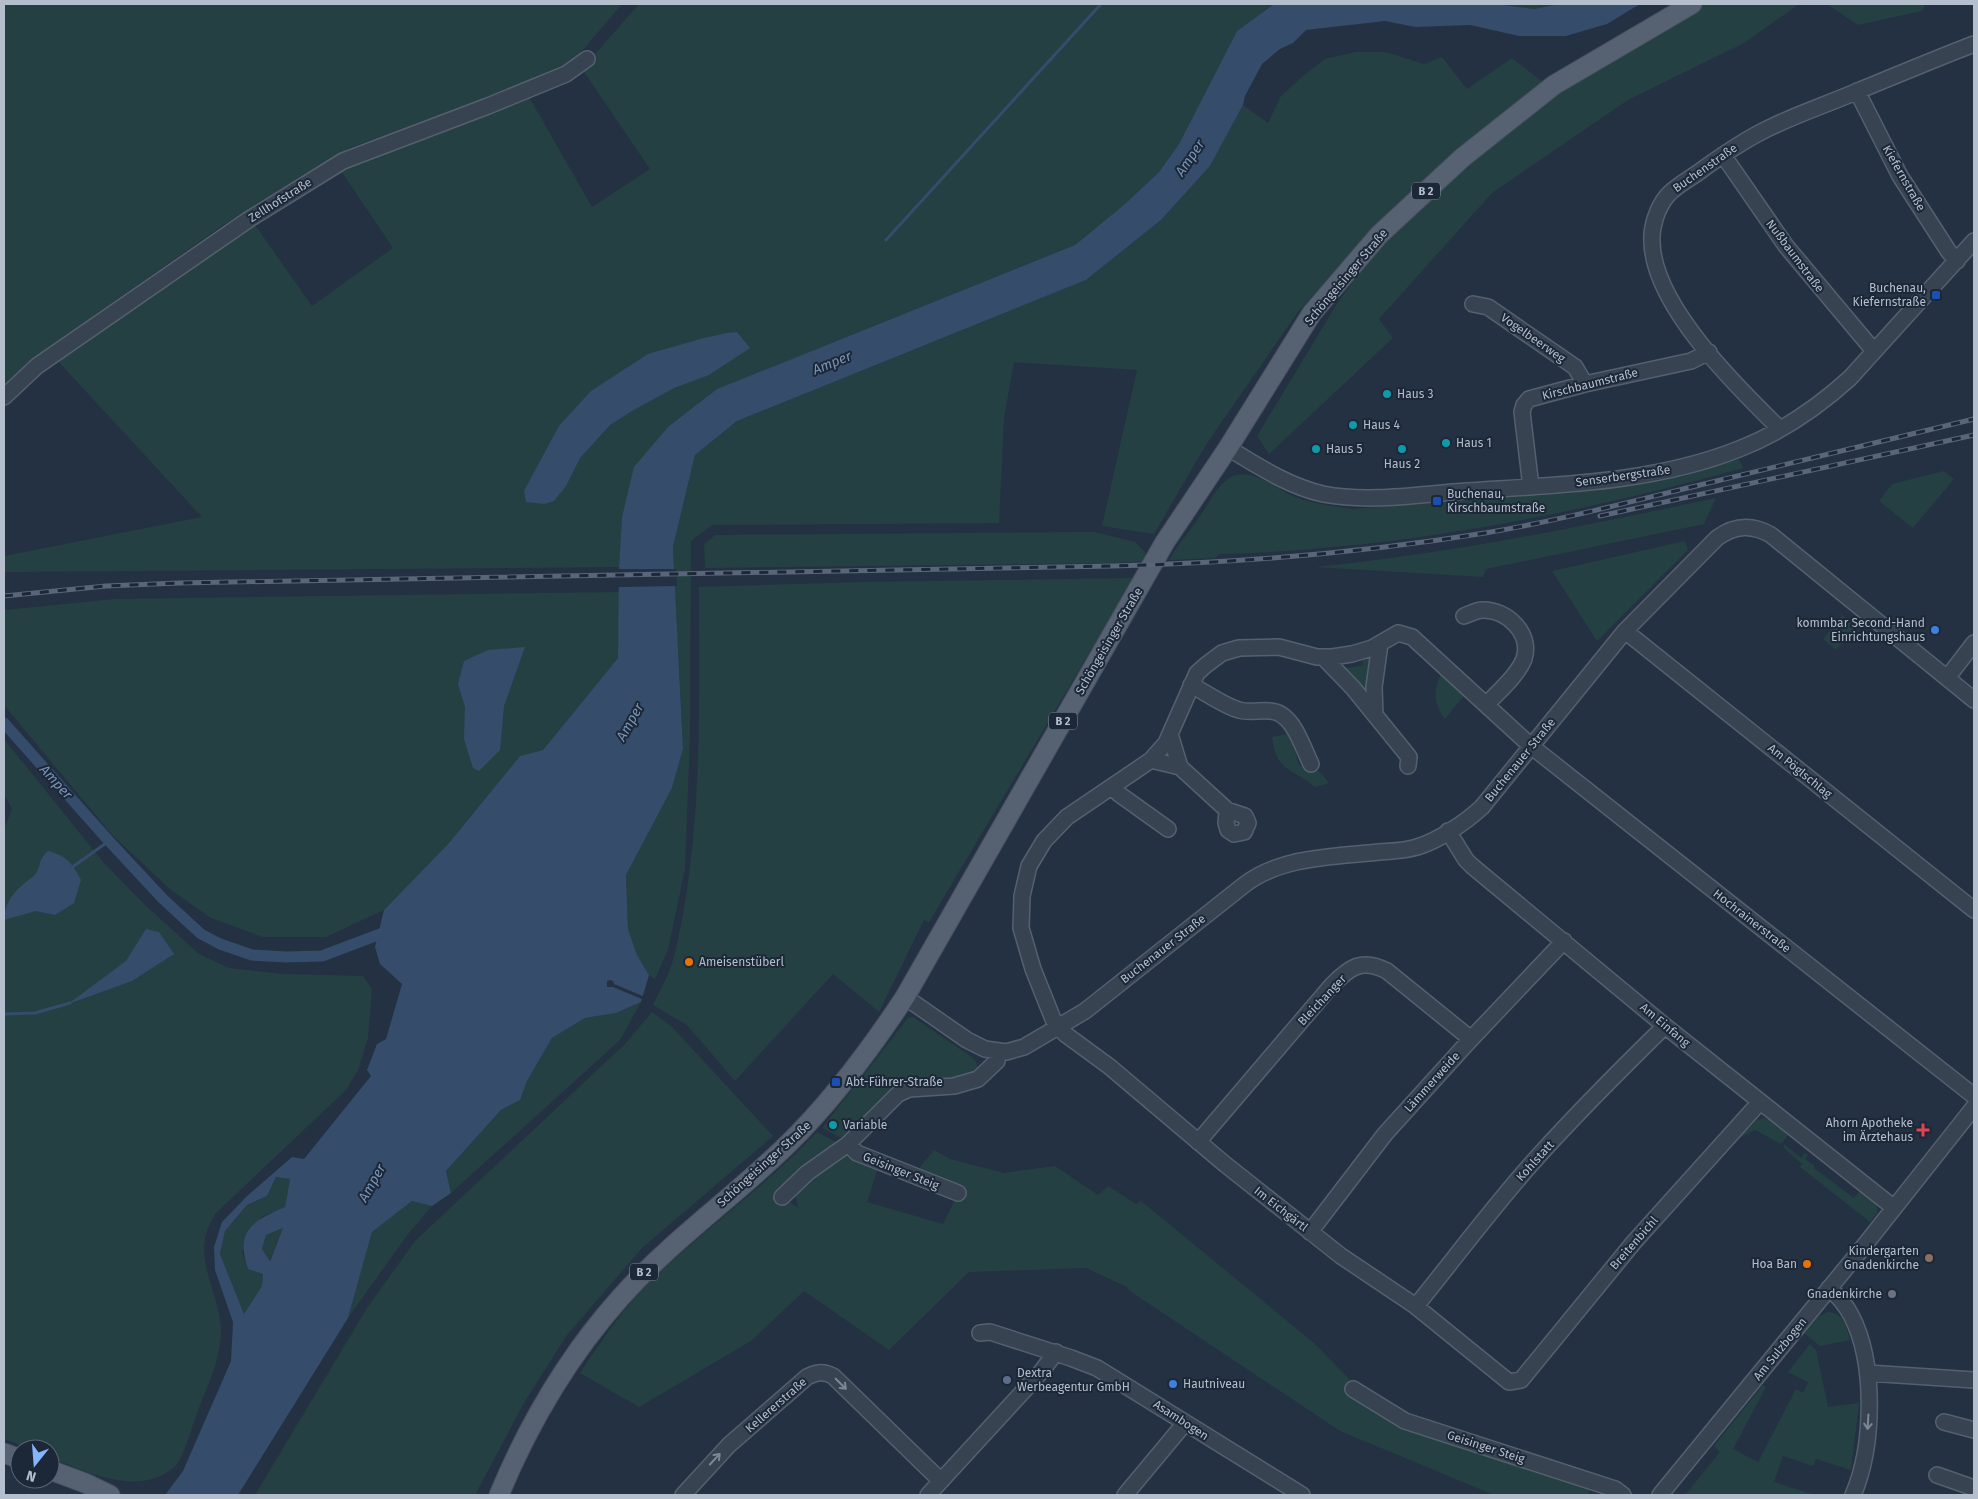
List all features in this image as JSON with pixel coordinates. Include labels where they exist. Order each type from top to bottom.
[{"type":"main road","name":"Schöngeisinger Straße","points":[[499,1495],[513,1462],[541,1409],[564,1371],[602,1319],[661,1256],[764,1167],[810,1122],[840,1089],[881,1034],[906,997],[1165,542],[1228,448],[1312,313],[1380,235],[1462,158],[1554,85],[1692,4]]},
{"type":"main road","points":[[60,1474],[110,1495]]},
{"type":"street","name":"Buchenstraße","points":[[1780,430],[1744,393],[1709,352],[1679,313],[1666,291],[1653,254],[1652,235],[1658,211],[1667,196],[1723,155],[1767,129],[1974,44]]},
{"type":"street","name":"Zellhofstraße","points":[[4,397],[37,366],[248,220],[343,161],[566,74],[587,59]]},
{"type":"street","name":"Kiefernstraße","points":[[1857,92],[1900,176],[1956,261]]},
{"type":"street","name":"Nußbaumstraße","points":[[1723,155],[1786,246],[1874,352]]},
{"type":"street","name":"Senserbergstraße","points":[[1228,448],[1268,472],[1299,487],[1342,497],[1360,498],[1531,487],[1630,477],[1692,464],[1738,450],[1780,430],[1835,392],[1874,352],[1974,241]]},
{"type":"street","name":"Vogelbeerweg","points":[[1473,304],[1488,307],[1575,367],[1584,384]]},
{"type":"street","name":"Kirschbaumstraße","points":[[1531,487],[1522,412],[1524,405],[1529,399],[1584,384],[1690,361],[1709,352]]},
{"type":"street","name":"Buchenauer Straße","points":[[906,997],[976,1045],[998,1052],[1024,1047],[1085,1011],[1244,885],[1268,870],[1304,861],[1406,850],[1426,844],[1472,816],[1482,807],[1625,631],[1717,538],[1735,528],[1752,527],[1762,529],[1777,539],[1974,700]]},
{"type":"street","points":[[1464,616],[1485,610],[1507,617],[1514,622],[1526,643],[1525,654],[1520,667],[1487,704]]},
{"type":"street","name":"Am Pöglschlag","points":[[1625,631],[1974,910]]},
{"type":"street","points":[[1060,1027],[1053,1019],[1023,939],[1020,914],[1026,878],[1036,853],[1053,830],[1067,817],[1151,760],[1163,748],[1197,673],[1222,653],[1239,648],[1279,647],[1323,657],[1352,654],[1380,644],[1398,633],[1412,637],[1531,746]]},
{"type":"street","points":[[1947,678],[1974,643]]},
{"type":"street","points":[[1375,715],[1374,688],[1380,644]]},
{"type":"street","points":[[1323,657],[1353,688],[1409,756],[1408,766]]},
{"type":"street","points":[[1191,684],[1238,710],[1272,711],[1282,714],[1295,731],[1311,764]]},
{"type":"street","points":[[1170,734],[1180,767]]},
{"type":"street","name":"Hochrainerstraße","points":[[1531,746],[1974,1096]]},
{"type":"street","points":[[1151,760],[1180,767],[1227,810]]},
{"type":"street","points":[[1113,786],[1119,794],[1168,829]]},
{"type":"street","name":"Am Einfang","points":[[1448,831],[1466,860],[1665,1026],[1893,1207]]},
{"type":"street","name":"Lämmerweide","points":[[1310,1232],[1385,1134],[1471,1039],[1564,941]]},
{"type":"street","name":"Bleichanger","points":[[1198,1142],[1331,986],[1350,969],[1372,964],[1387,971],[1471,1039]]},
{"type":"street","name":"Kohlstatt","points":[[1416,1306],[1486,1218],[1536,1160],[1616,1074],[1665,1026]]},
{"type":"street","name":"Im Eichgärtl","points":[[1060,1027],[1065,1034],[1110,1067],[1198,1142],[1310,1232],[1349,1262],[1416,1306],[1510,1382]]},
{"type":"street","points":[[782,1197],[808,1173],[848,1144],[898,1094],[909,1089],[954,1086],[978,1080],[997,1061],[998,1052]]},
{"type":"street","name":"Breitenbichl","points":[[1510,1382],[1521,1380],[1634,1242],[1760,1102]]},
{"type":"street","name":"Am Sulzbogen","points":[[1660,1495],[1974,1107]]},
{"type":"street","name":"Geisinger Steig","points":[[848,1144],[857,1153],[958,1193]]},
{"type":"street","points":[[1829,1288],[1844,1302],[1852,1315],[1859,1334],[1868,1373],[1869,1400],[1866,1442],[1862,1468],[1853,1495]]},
{"type":"street","name":"Asambogen","points":[[980,1333],[990,1332],[1056,1352],[1107,1374],[1302,1495]]},
{"type":"street","points":[[928,1495],[1041,1372],[1056,1352]]},
{"type":"street","name":"Kellererstraße","points":[[682,1495],[729,1445],[807,1377],[825,1372],[833,1376],[940,1481]]},
{"type":"street","points":[[1868,1373],[1974,1380]]},
{"type":"street","name":"Geisinger Steig","points":[[1353,1389],[1405,1421],[1565,1472],[1615,1489],[1623,1495]]},
{"type":"street","points":[[1944,1422],[1974,1430]]},
{"type":"street","points":[[1125,1495],[1185,1424]]},
{"type":"street","points":[[1937,1475],[1974,1488]]},
{"type":"green space","points":[[4,4],[622,4],[570,65],[502,95],[349,148],[223,225],[32,359],[4,387]]},
{"type":"green space","points":[[639,4],[1274,4],[1237,31],[1179,144],[1159,172],[1125,204],[1075,245],[717,389],[669,426],[622,517],[619,567],[4,572],[4,556],[202,517],[56,359],[253,222],[312,306],[393,248],[339,168],[528,95],[592,207],[650,169],[582,69]]},
{"type":"green space","points":[[1497,4],[1559,4],[1534,9]]},
{"type":"green space","points":[[1702,4],[1799,4],[1744,43],[1628,100],[1492,193],[1379,319],[1393,338],[1269,454],[1257,436],[1338,302],[1385,239],[1466,162],[1557,89]]},
{"type":"green space","points":[[1827,4],[1925,4],[1922,11],[1858,25]]},
{"type":"green space","points":[[1356,52],[1386,52],[1424,64],[1442,57],[1467,89],[1512,58],[1544,83],[1454,151],[1373,228],[1298,312],[1207,443],[1154,534],[1102,526],[1137,370],[1014,362],[1004,418],[999,523],[712,525],[691,541],[690,734],[685,869],[668,950],[655,979],[649,975],[637,955],[628,929],[626,875],[672,788],[683,749],[673,547],[695,455],[737,421],[1086,280],[1161,220],[1210,166],[1243,105],[1268,123],[1281,96],[1303,76],[1325,59]]},
{"type":"green space","points":[[1739,459],[1743,468],[1614,501],[1484,527],[1352,545],[1286,551],[1219,554],[1216,558],[1169,560],[1217,489],[1226,480],[1239,474],[1247,474],[1264,480],[1295,497],[1352,509],[1572,493],[1684,476]]},
{"type":"green space","points":[[1944,471],[1954,479],[1913,528],[1879,501],[1892,484]]},
{"type":"green space","points":[[1716,498],[1704,524],[1486,569],[1483,577],[1315,567],[1466,547],[1566,529]]},
{"type":"green space","points":[[1094,532],[1135,542],[1145,552],[1145,561],[1115,563],[705,568],[704,544],[715,535]]},
{"type":"green space","points":[[1685,541],[1688,550],[1597,641],[1552,571]]},
{"type":"green space","points":[[1134,578],[929,922],[924,920],[879,1012],[833,974],[735,1081],[687,1025],[653,1005],[674,956],[685,904],[691,859],[698,768],[699,587],[864,582]]},
{"type":"green space","points":[[620,592],[618,658],[543,750],[520,756],[449,843],[384,910],[326,937],[263,937],[211,918],[171,890],[113,836],[4,705],[4,610],[115,599]]},
{"type":"green space","points":[[1842,615],[1856,627],[1836,650],[1823,639]]},
{"type":"green space","points":[[1371,656],[1372,700],[1341,673],[1339,662],[1341,661],[1343,669],[1363,665],[1362,657]]},
{"type":"green space","points":[[1442,673],[1466,693],[1445,719],[1436,702],[1437,684]]},
{"type":"green space","points":[[1287,734],[1291,738],[1299,765],[1321,773],[1329,783],[1315,787],[1281,763],[1277,757],[1272,737]]},
{"type":"green space","points":[[4,739],[103,862],[144,904],[199,954],[229,968],[283,974],[363,976],[372,989],[368,1038],[358,1070],[346,1090],[215,1214],[207,1231],[204,1244],[205,1256],[220,1319],[219,1352],[180,1460],[164,1474],[148,1480],[115,1480],[81,1470],[60,1461],[60,1439],[10,1439],[10,1441],[4,1439],[4,829],[12,809],[4,794]]},
{"type":"green space","points":[[641,1002],[620,1040],[451,1193],[446,1171],[501,1110],[520,1100],[527,1081],[552,1038],[585,1018],[616,1013]]},
{"type":"green space","points":[[652,1012],[672,1027],[773,1136],[642,1248],[567,1335],[525,1401],[475,1495],[255,1495],[367,1308],[415,1241],[625,1044]]},
{"type":"green space","points":[[913,1017],[973,1058],[977,1064],[977,1072],[940,1082],[903,1081],[847,1137],[840,1137],[822,1128],[908,1018]]},
{"type":"green space","points":[[1763,1118],[1770,1120],[1789,1134],[1781,1144],[1755,1130],[1739,1138],[1757,1120]]},
{"type":"green space","points":[[817,1132],[838,1143],[778,1194],[798,1208],[795,1191],[819,1170],[845,1155],[854,1157],[877,1170],[867,1202],[943,1224],[961,1187],[917,1171],[934,1150],[950,1159],[1004,1173],[1055,1166],[1098,1195],[1108,1186],[1136,1204],[1141,1201],[1314,1343],[1391,1422],[1591,1485],[1588,1495],[1494,1495],[1340,1431],[1130,1291],[1127,1287],[1086,1268],[969,1272],[889,1350],[804,1291],[751,1341],[639,1407],[580,1373],[616,1321],[647,1285],[779,1169]]},
{"type":"green space","points":[[1785,1145],[1801,1158],[1805,1153],[1808,1155],[1805,1159],[1815,1166],[1814,1168],[1854,1198],[1860,1191],[1875,1203],[1877,1213],[1870,1222],[1800,1167],[1802,1164],[1783,1147]]},
{"type":"green space","points":[[276,1177],[290,1179],[285,1207],[261,1217],[242,1252],[248,1269],[263,1274],[262,1286],[244,1314],[220,1254],[225,1231],[247,1205],[267,1196]]},
{"type":"green space","points":[[412,1201],[432,1206],[408,1234],[348,1318],[372,1232]]},
{"type":"green space","points":[[283,1228],[269,1261],[262,1249],[266,1235]]},
{"type":"green space","points":[[1828,1312],[1841,1318],[1846,1326],[1850,1340],[1820,1346],[1804,1333],[1818,1317]]},
{"type":"green space","points":[[1810,1344],[1816,1350],[1828,1407],[1859,1403],[1851,1470],[1816,1459],[1813,1466],[1783,1456],[1774,1482],[1815,1495],[1685,1495],[1720,1452],[1714,1446],[1763,1385],[1766,1387],[1733,1449],[1758,1462],[1796,1389],[1803,1393],[1808,1382],[1788,1372]]},
{"type":"water","points":[[1274,4],[1497,4],[1534,9],[1559,4],[1640,4],[1607,24],[1566,36],[1519,36],[1470,25],[1415,27],[1385,21],[1306,30],[1293,43],[1280,49],[1262,64],[1245,96],[1243,105],[1210,166],[1161,220],[1086,280],[737,421],[695,455],[673,547],[683,749],[672,788],[626,875],[628,929],[637,955],[649,975],[641,1002],[616,1013],[585,1018],[552,1038],[527,1081],[520,1100],[501,1110],[446,1171],[451,1193],[432,1206],[412,1201],[372,1232],[348,1318],[238,1495],[165,1495],[183,1471],[231,1361],[233,1322],[215,1270],[214,1247],[222,1222],[246,1197],[292,1157],[304,1159],[371,1076],[367,1070],[377,1044],[386,1039],[402,984],[380,964],[375,947],[384,910],[449,843],[520,756],[543,750],[618,658],[619,567],[622,517],[634,467],[669,426],[717,389],[1075,245],[1125,204],[1159,172],[1179,144],[1237,31]],"holes":[[[276,1177],[290,1179],[285,1207],[263,1217],[249,1229],[245,1236],[244,1245],[248,1269],[263,1274],[262,1286],[244,1314],[220,1254],[225,1231],[247,1205],[267,1196]],[[283,1228],[270,1261],[262,1249],[266,1235]]]},
{"type":"water","points":[[737,332],[750,348],[709,375],[674,388],[610,425],[580,458],[566,486],[554,501],[544,504],[526,502],[524,491],[559,426],[591,391],[648,354],[704,338]]},
{"type":"water","points":[[525,647],[504,706],[500,750],[479,771],[473,768],[464,739],[465,707],[458,684],[464,661],[488,650]]},
{"type":"water","points":[[48,851],[60,855],[68,861],[81,880],[74,903],[55,915],[36,911],[4,920],[4,914],[10,899],[36,873],[41,859]]},
{"type":"water","points":[[146,929],[159,932],[174,954],[132,981],[68,1004],[126,961]]},
{"type":"pier","points":[[616,569],[676,569],[677,586],[617,587]]},
{"type":"pier","points":[[610,980],[614,984],[645,997],[644,1000],[613,987],[607,987],[607,981]]},
{"type":"waterway","points":[[886,240],[1101,4]]},
{"type":"waterway","name":"Amper","points":[[4,723],[163,899],[201,934],[220,944],[252,955],[286,957],[322,956],[391,930]]},
{"type":"waterway","name":"Amper","points":[[71,868],[109,841]]},
{"type":"waterway","points":[[4,1014],[35,1013],[70,1003]]},
{"type":"railway","points":[[4,596],[106,586],[179,583],[1112,566],[1299,556],[1438,540],[1539,523],[1974,419]]},
{"type":"railway","points":[[1600,516],[1974,435]]},
{"type":"place","name":"Buchenau, Kiefernstraße","points":[[1936,295]]},
{"type":"place","name":"Haus 3","points":[[1387,394]]},
{"type":"place","name":"Haus 4","points":[[1353,425]]},
{"type":"place","name":"Haus 1","points":[[1446,443]]},
{"type":"place","name":"Haus 5","points":[[1316,449]]},
{"type":"place","name":"Haus 2","points":[[1402,449]]},
{"type":"place","name":"Buchenau, Kirschbaumstraße","points":[[1437,501]]},
{"type":"place","name":"kommbar Second-Hand Einrichtungshaus","points":[[1935,630]]},
{"type":"place","name":"Ameisenstüberl","points":[[689,962]]},
{"type":"place","name":"Abt-Führer-Straße","points":[[836,1082]]},
{"type":"place","name":"Variable","points":[[833,1125]]},
{"type":"place","name":"Ahorn Apotheke im Ärztehaus","points":[[1923,1130]]},
{"type":"place","name":"Kindergarten Gnadenkirche","points":[[1929,1258]]},
{"type":"place","name":"Hoa Ban","points":[[1807,1264]]},
{"type":"place","name":"Gnadenkirche","points":[[1892,1294]]},
{"type":"place","name":"Dextra Werbeagentur GmbH","points":[[1007,1380]]},
{"type":"place","name":"Hautniveau","points":[[1173,1384]]}]
